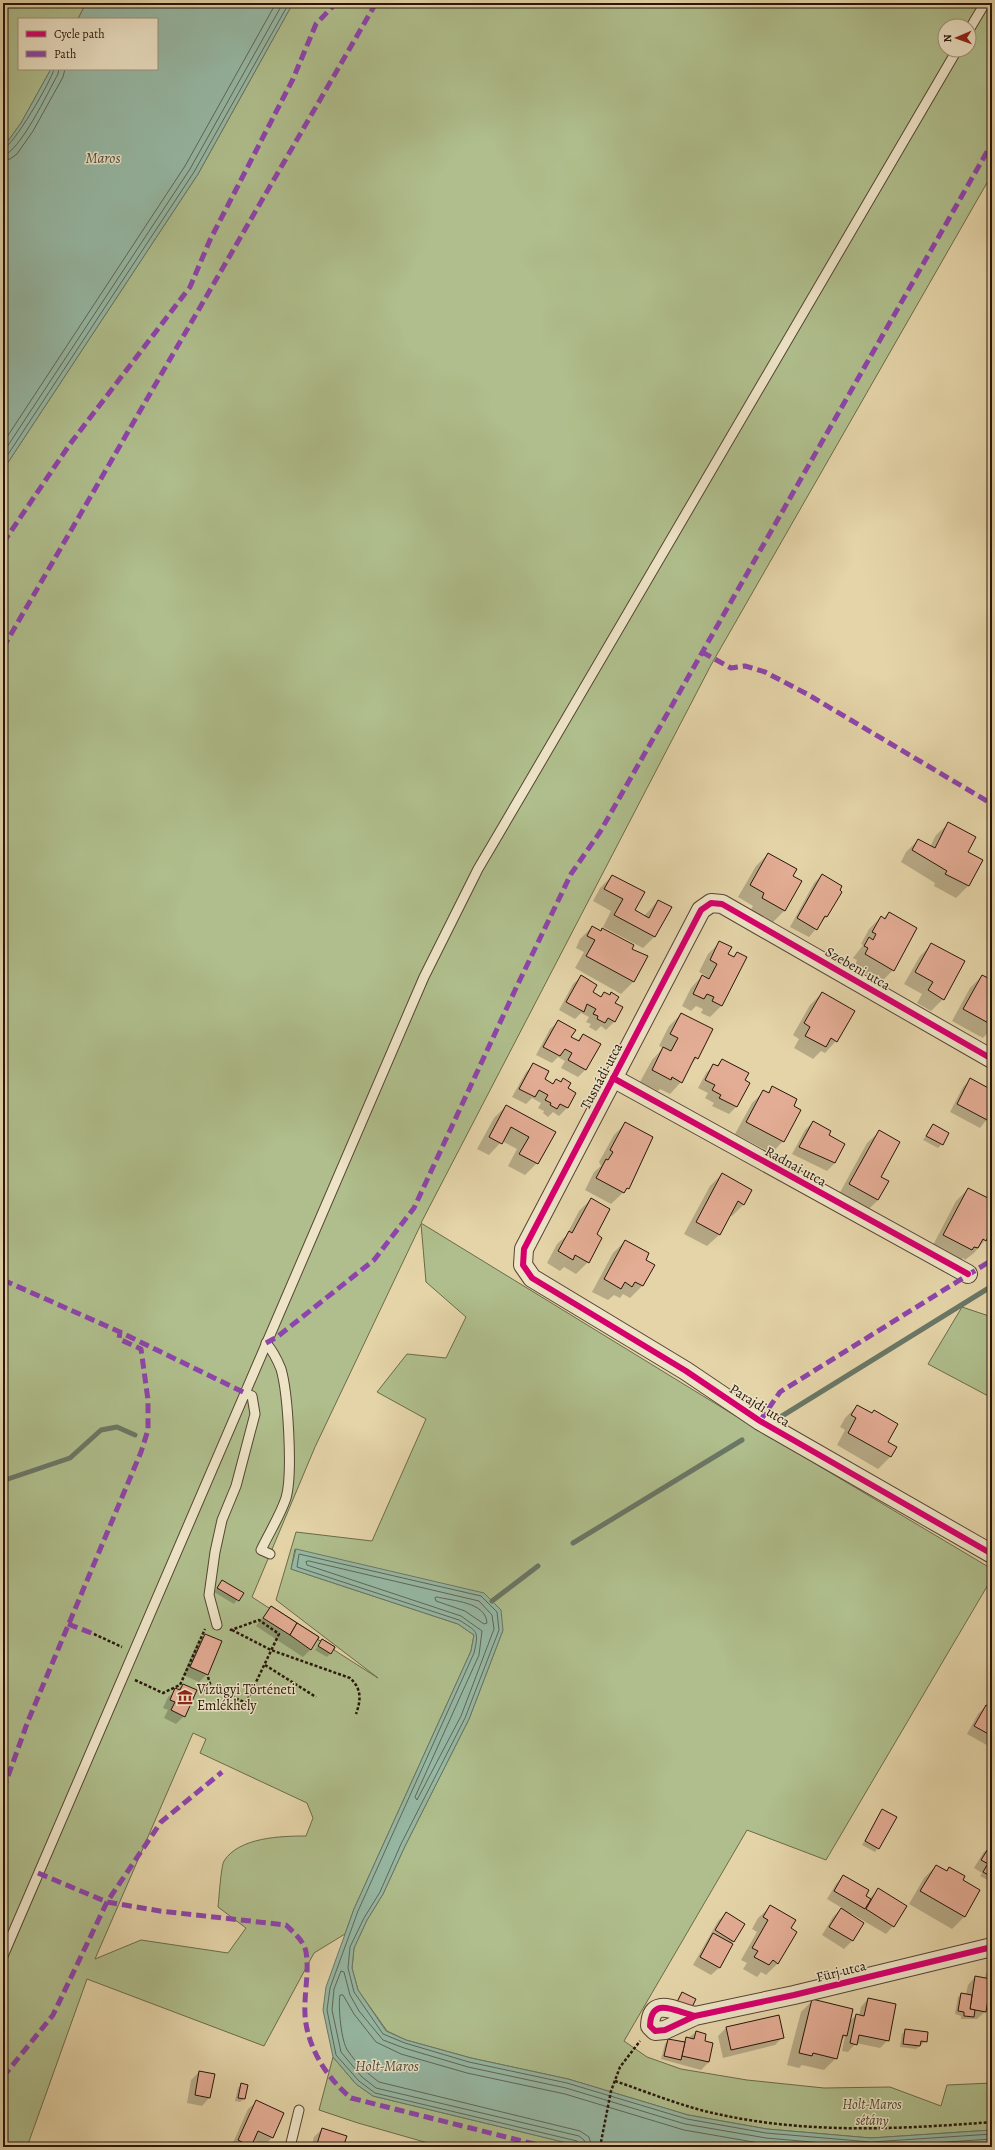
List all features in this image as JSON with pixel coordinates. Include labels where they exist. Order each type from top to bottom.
[{"type":"street","name":"Szebeni utca","points":[[711,903],[722,904],[992,1059]]},
{"type":"street","name":"Tusnádi utca","points":[[524,1266],[524,1249],[701,910],[711,903]]},
{"type":"street","name":"Radnai utca","points":[[613,1078],[968,1274]]},
{"type":"street","name":"Parajdi utca","points":[[524,1266],[532,1278],[686,1371],[760,1421],[992,1554]]},
{"type":"street","name":"Fürj utca","points":[[655,2031],[666,2030],[695,2016],[794,1995],[992,1947]]},
{"type":"lane","points":[[976,18],[985,3]]},
{"type":"lane","points":[[3,1956],[424,977],[478,869],[952,58]]},
{"type":"lane","points":[[266,1343],[275,1355],[281,1370],[286,1396],[289,1439],[286,1497],[261,1550],[270,1554]]},
{"type":"lane","points":[[216,1622],[209,1595],[215,1552],[222,1520],[236,1486],[255,1414],[252,1396],[245,1393]]},
{"type":"lane","points":[[290,2147],[299,2110]]},
{"type":"path","points":[[231,1630],[259,1620],[279,1634],[243,1709]]},
{"type":"path","points":[[124,1675],[163,1693],[180,1685],[207,1626],[216,1622],[272,1650],[350,1678],[356,1683],[360,1692],[356,1714]]},
{"type":"path","points":[[94,1634],[133,1653]]},
{"type":"path","points":[[265,1665],[316,1698]]},
{"type":"path","points":[[208,1677],[211,1687]]},
{"type":"path","points":[[204,1690],[211,1687],[246,1703]]},
{"type":"path","points":[[600,2147],[611,2091],[620,2067],[640,2040],[655,2031]]},
{"type":"path","points":[[615,2081],[695,2108],[722,2115],[761,2122],[878,2129],[992,2122]]},
{"type":"green space","points":[[3,3],[86,3],[78,18],[18,18],[18,70],[50,70],[21,123],[3,148]]},
{"type":"green space","name":"Holt-Maros sétány","points":[[293,3],[992,3],[992,174],[711,665],[421,1223],[752,1426],[992,1569],[992,1578],[826,1860],[747,1830],[624,2041],[647,2057],[681,2069],[747,2080],[824,2088],[890,2087],[941,2106],[947,2085],[992,2083],[992,2130],[871,2138],[767,2129],[688,2115],[568,2079],[471,2058],[406,2040],[387,2031],[358,1990],[352,1968],[354,1948],[367,1920],[383,1894],[405,1846],[469,1719],[503,1630],[295,1549],[291,1569],[458,1624],[474,1635],[471,1651],[354,1909],[345,1934],[314,1953],[264,2046],[87,1979],[27,2147],[3,2147],[3,470],[198,174]],"holes":[[[421,1224],[426,1282],[466,1317],[446,1358],[407,1354],[377,1392],[426,1419],[372,1541],[296,1532],[276,1600],[378,1678],[334,1650],[335,1647],[322,1639],[321,1641],[318,1640],[319,1637],[271,1606],[269,1608],[252,1597],[315,1447]],[[193,1733],[206,1739],[200,1753],[307,1803],[313,1818],[306,1836],[273,1838],[250,1843],[231,1853],[224,1861],[218,1907],[246,1928],[228,1953],[141,1940],[95,1959]]]},
{"type":"green space","points":[[962,1307],[992,1317],[992,1398],[928,1364]]},
{"type":"green space","points":[[333,2057],[356,2084],[373,2096],[584,2147],[442,2147],[358,2123],[319,2110]]},
{"type":"water","name":"Maros","points":[[86,3],[293,3],[198,174],[3,470],[3,148],[21,123],[50,70],[158,70],[158,18],[78,18]]},
{"type":"water","name":"Holt-Maros","points":[[296,1549],[484,1593],[501,1610],[503,1630],[469,1719],[405,1846],[383,1894],[367,1920],[354,1948],[352,1968],[358,1990],[386,2031],[406,2040],[471,2058],[568,2079],[688,2115],[767,2129],[871,2138],[992,2130],[992,2147],[584,2147],[373,2096],[356,2084],[333,2057],[323,2010],[326,1987],[354,1909],[471,1651],[474,1635],[458,1624],[291,1569]]},
{"type":"building","points":[[948,822],[976,837],[968,852],[983,860],[969,886],[945,874],[947,871],[912,850],[918,839],[935,848]]},
{"type":"building","points":[[768,853],[797,869],[793,876],[802,881],[785,911],[762,898],[764,893],[750,885]]},
{"type":"building","points":[[822,874],[842,886],[840,890],[842,892],[827,917],[825,916],[817,930],[797,918]]},
{"type":"building","points":[[612,875],[645,892],[635,910],[649,918],[658,900],[672,907],[655,937],[614,915],[623,899],[604,889]]},
{"type":"building","points":[[889,912],[917,928],[894,971],[865,954],[868,948],[864,946],[869,937],[873,940],[876,934],[872,932],[881,916],[885,919]]},
{"type":"building","points":[[592,926],[601,931],[602,928],[634,945],[632,949],[648,956],[634,982],[586,956],[595,940],[587,936]]},
{"type":"building","points":[[719,941],[732,947],[728,954],[734,957],[737,952],[747,957],[722,1006],[712,1001],[714,997],[707,994],[704,999],[693,994],[702,975],[709,979],[717,964],[710,960]]},
{"type":"building","points":[[931,943],[965,961],[944,1000],[928,990],[933,982],[915,972]]},
{"type":"building","points":[[581,975],[597,985],[593,992],[601,997],[604,992],[610,995],[611,992],[619,997],[615,1003],[623,1007],[615,1022],[608,1018],[605,1023],[597,1019],[598,1016],[593,1014],[596,1009],[587,1004],[584,1012],[566,1002]]},
{"type":"building","points":[[982,975],[992,980],[992,1025],[963,1009]]},
{"type":"building","points":[[822,992],[855,1011],[837,1042],[831,1038],[826,1047],[805,1036],[810,1027],[804,1023]]},
{"type":"building","points":[[681,1013],[713,1029],[698,1059],[695,1057],[682,1083],[672,1077],[671,1080],[652,1070],[663,1047],[671,1051],[678,1038],[670,1034]]},
{"type":"building","points":[[558,1020],[576,1030],[571,1037],[579,1041],[583,1034],[601,1044],[586,1070],[568,1060],[572,1053],[565,1049],[560,1056],[543,1047]]},
{"type":"building","points":[[722,1059],[749,1073],[745,1080],[750,1083],[737,1107],[719,1098],[721,1095],[712,1090],[715,1085],[705,1080],[713,1064],[718,1066]]},
{"type":"building","points":[[533,1063],[549,1071],[545,1079],[553,1084],[556,1079],[561,1082],[563,1078],[571,1083],[568,1088],[576,1093],[568,1108],[560,1104],[557,1109],[550,1105],[551,1103],[545,1100],[548,1095],[539,1090],[535,1097],[519,1089]]},
{"type":"building","points":[[970,1078],[992,1090],[992,1115],[989,1121],[957,1104]]},
{"type":"building","points":[[772,1086],[797,1099],[794,1106],[801,1110],[784,1142],[746,1122],[763,1090],[769,1093]]},
{"type":"building","points":[[506,1105],[556,1132],[538,1164],[519,1154],[529,1137],[511,1127],[502,1144],[489,1137]]},
{"type":"building","points":[[813,1121],[831,1131],[829,1135],[845,1144],[835,1163],[799,1147]]},
{"type":"building","points":[[625,1122],[653,1137],[629,1189],[627,1188],[624,1193],[596,1178],[606,1159],[608,1160],[613,1152],[610,1150]]},
{"type":"building","points":[[933,1124],[949,1133],[943,1145],[926,1136]]},
{"type":"building","points":[[879,1130],[900,1142],[881,1177],[889,1181],[878,1200],[849,1184]]},
{"type":"building","points":[[722,1173],[752,1190],[744,1205],[738,1201],[720,1235],[696,1222]]},
{"type":"building","points":[[968,1188],[992,1200],[992,1230],[986,1241],[983,1239],[978,1248],[974,1247],[972,1250],[943,1235]]},
{"type":"building","points":[[591,1198],[610,1209],[597,1234],[602,1238],[589,1263],[575,1255],[573,1260],[558,1251],[569,1231],[572,1233]]},
{"type":"building","points":[[625,1240],[649,1253],[646,1260],[655,1265],[643,1286],[635,1282],[632,1287],[625,1282],[621,1289],[604,1279]]},
{"type":"building","points":[[857,1405],[872,1413],[874,1410],[898,1424],[888,1442],[897,1447],[891,1457],[848,1433],[856,1418],[851,1415]]},
{"type":"building","points":[[222,1580],[244,1593],[239,1601],[217,1588]]},
{"type":"building","points":[[271,1606],[297,1623],[290,1635],[263,1618]]},
{"type":"building","points":[[297,1623],[319,1637],[311,1650],[290,1635]]},
{"type":"building","points":[[205,1634],[222,1641],[208,1675],[190,1667]]},
{"type":"building","points":[[322,1639],[335,1647],[331,1654],[318,1646]]},
{"type":"building","points":[[183,1684],[197,1690],[185,1717],[171,1710],[175,1702],[170,1700],[175,1688],[180,1690]]},
{"type":"building","points":[[986,1705],[992,1709],[992,1736],[974,1726]]},
{"type":"building","points":[[882,1809],[897,1817],[879,1849],[865,1841]]},
{"type":"building","points":[[992,1844],[992,1866],[981,1860]]},
{"type":"building","points":[[936,1865],[947,1871],[949,1867],[965,1876],[963,1880],[980,1890],[965,1917],[920,1891]]},
{"type":"building","points":[[987,1865],[992,1868],[992,1877],[983,1872]]},
{"type":"building","points":[[843,1875],[869,1890],[866,1896],[871,1899],[865,1909],[834,1891]]},
{"type":"building","points":[[878,1888],[907,1906],[894,1927],[866,1909]]},
{"type":"building","points":[[770,1905],[796,1920],[791,1928],[797,1932],[778,1964],[773,1960],[769,1965],[754,1957],[758,1951],[752,1948],[768,1920],[763,1917]]},
{"type":"building","points":[[841,1908],[864,1923],[853,1941],[829,1927]]},
{"type":"building","points":[[726,1912],[745,1924],[734,1942],[715,1930]]},
{"type":"building","points":[[713,1933],[733,1944],[720,1968],[700,1957]]},
{"type":"building","points":[[992,1974],[992,1999],[988,1999]]},
{"type":"building","points":[[975,1976],[991,1979],[986,2012],[970,2009]]},
{"type":"building","points":[[682,1992],[696,1999],[691,2009],[677,2002]]},
{"type":"building","points":[[961,1993],[972,1995],[970,2009],[975,2010],[974,2017],[964,2016],[964,2012],[958,2011]]},
{"type":"building","points":[[868,1998],[896,2004],[889,2041],[859,2035],[857,2045],[850,2043],[856,2014],[864,2016]]},
{"type":"building","points":[[812,1999],[853,2009],[847,2036],[843,2035],[837,2059],[813,2053],[812,2056],[799,2053]]},
{"type":"building","points":[[779,2015],[784,2038],[731,2050],[726,2027]]},
{"type":"building","points":[[905,2029],[928,2032],[927,2042],[921,2041],[920,2046],[903,2044]]},
{"type":"building","points":[[696,2031],[706,2034],[705,2041],[713,2043],[709,2062],[682,2056],[686,2037],[694,2039]]},
{"type":"building","points":[[668,2039],[685,2042],[681,2060],[664,2056]]},
{"type":"building","points":[[199,2071],[215,2074],[210,2098],[195,2095]]},
{"type":"building","points":[[241,2083],[248,2085],[245,2099],[238,2098]]},
{"type":"building","points":[[256,2100],[284,2113],[273,2138],[258,2131],[251,2147],[238,2140]]},
{"type":"building","points":[[322,2128],[347,2136],[343,2147],[316,2147]]},
{"type":"waterway","points":[[782,1416],[992,1286]]},
{"type":"waterway","points":[[3,1488],[5,1480],[70,1458],[101,1430],[117,1427],[135,1435]]},
{"type":"waterway","points":[[573,1543],[742,1440]]},
{"type":"waterway","points":[[492,1601],[538,1566]]},
{"type":"marked path","points":[[3,543],[70,444],[190,287],[210,240],[293,79],[316,24],[336,3]]},
{"type":"marked path","points":[[3,648],[376,3]]},
{"type":"marked path","points":[[266,1343],[277,1337],[374,1260],[414,1208],[517,986],[571,874],[600,832],[992,143]]},
{"type":"marked path","points":[[702,652],[731,668],[745,666],[765,672],[807,694],[992,804]]},
{"type":"marked path","points":[[760,1421],[780,1392],[992,1260]]},
{"type":"marked path","points":[[3,1280],[120,1332],[245,1393]]},
{"type":"marked path","points":[[3,1790],[28,1721],[141,1452],[148,1430],[148,1400],[141,1349],[119,1339],[120,1332]]},
{"type":"marked path","points":[[68,1624],[94,1634]]},
{"type":"marked path","points":[[3,2077],[53,2015],[107,1902],[161,1822],[222,1772]]},
{"type":"marked path","points":[[38,1873],[107,1902],[160,1911],[286,1925],[301,1941],[306,1952],[307,1970],[305,2015],[308,2035],[322,2065],[328,2074],[351,2098],[546,2147]]},
{"type":"cycle path","points":[[992,1059],[722,904],[711,903],[701,910],[524,1249],[523,1265],[532,1278],[686,1371],[760,1421],[992,1554]]},
{"type":"cycle path","points":[[613,1078],[968,1274]]},
{"type":"cycle path","points":[[695,2016],[673,2009],[660,2008],[655,2011],[651,2017],[650,2026],[655,2031],[665,2030],[695,2016],[794,1995],[992,1947]]},
{"type":"place","name":"Vízügyi Történeti Emlékhely","points":[[185,1697]]}]
